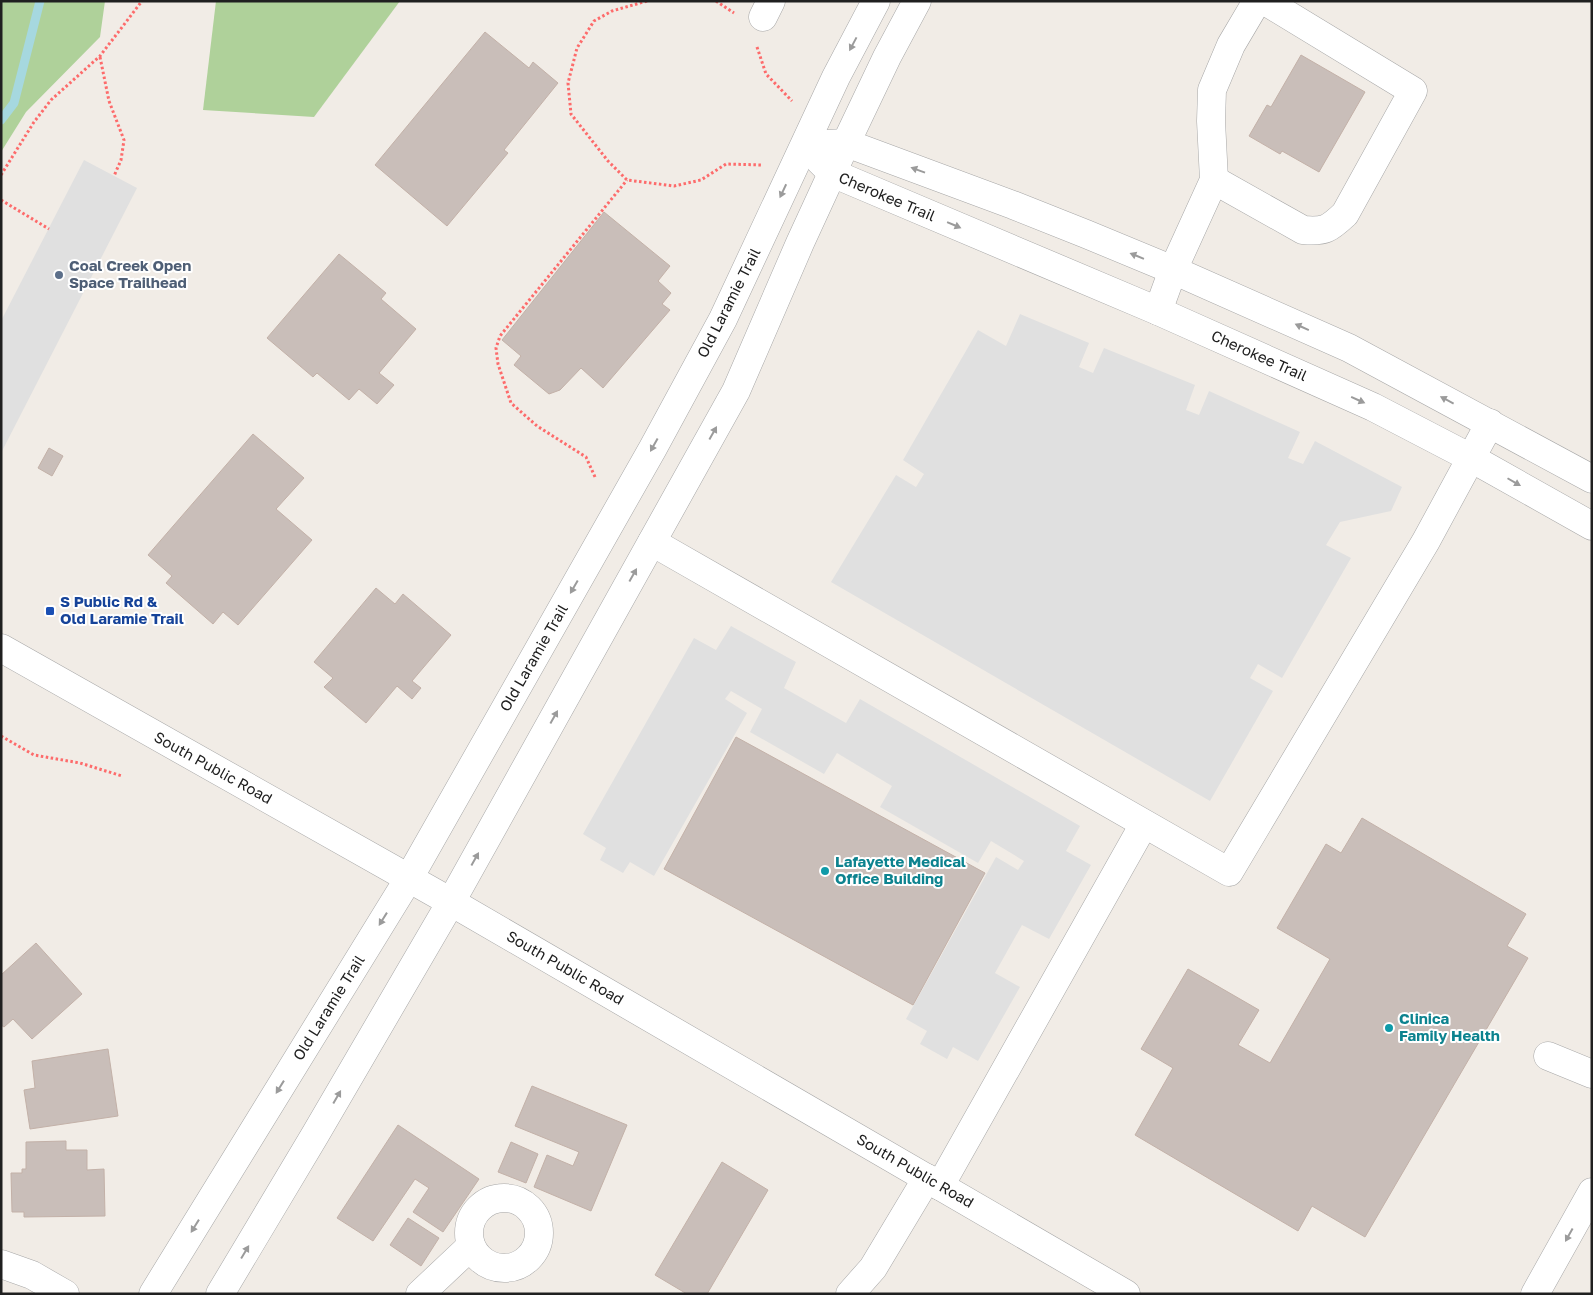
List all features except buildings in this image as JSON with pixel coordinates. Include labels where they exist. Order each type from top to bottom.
[{"type":"street","name":"Old Laramie Trail","points":[[153,1294],[409,878],[662,431],[723,319],[836,77],[876,1]]},
{"type":"street","points":[[220,1294],[451,902],[736,391],[832,173],[886,57],[917,1]]},
{"type":"street","points":[[1158,311],[1173,270],[1214,180],[1211,121],[1212,90],[1231,45],[1257,1]]},
{"type":"street","points":[[1214,180],[1303,230],[1318,232],[1330,228],[1345,214],[1414,91],[1265,1]]},
{"type":"street","points":[[805,145],[846,143],[1013,205],[1173,270],[1349,348],[1592,479]]},
{"type":"street","name":"Cherokee Trail","points":[[805,145],[832,173],[1158,311],[1373,407],[1471,458],[1592,526]]},
{"type":"street","points":[[652,542],[1229,872],[1421,549],[1490,423]]},
{"type":"street","name":"South Public Road","points":[[1,648],[451,902],[1126,1294]]},
{"type":"street","points":[[850,1294],[873,1268],[934,1182],[1144,824]]},
{"type":"street","points":[[1548,1056],[1592,1074]]},
{"type":"street","points":[[1535,1294],[1592,1192]]},
{"type":"street","points":[[420,1294],[471,1246]]},
{"type":"street","points":[[1,1264],[32,1275],[65,1294]]},
{"type":"path","points":[[1,175],[34,122],[51,100],[100,56],[142,1]]},
{"type":"path","points":[[647,1],[612,11],[594,21],[577,48],[568,83],[571,114],[608,161],[627,180],[674,186],[701,180],[726,164],[765,165]]},
{"type":"path","points":[[716,1],[733,11],[757,19],[766,74],[792,102]]},
{"type":"path","points":[[100,56],[109,101],[124,140],[122,160],[114,176]]},
{"type":"path","points":[[595,476],[586,457],[537,426],[511,403],[498,364],[496,348],[500,336],[627,180]]},
{"type":"path","points":[[1,200],[49,229]]},
{"type":"path","points":[[1,736],[34,755],[80,763],[122,776]]},
{"type":"green space","points":[[1,1],[105,1],[100,37],[26,112],[1,152]]},
{"type":"green space","points":[[216,1],[400,1],[314,117],[203,110]]},
{"type":"shaded area","name":"Coal Creek Open Space Trailhead","points":[[84,160],[137,188],[1,453],[1,321]]},
{"type":"shaded area","points":[[1020,314],[1089,343],[1079,367],[1093,373],[1104,348],[1195,385],[1186,410],[1199,415],[1209,391],[1300,432],[1288,458],[1303,464],[1315,441],[1402,487],[1391,511],[1340,522],[1326,545],[1351,558],[1282,678],[1258,664],[1250,678],[1273,691],[1210,801],[831,582],[896,475],[916,487],[924,474],[903,460],[978,330],[1006,346]]},
{"type":"shaded area","points":[[731,626],[796,662],[784,688],[846,723],[860,699],[1080,826],[1066,851],[1091,865],[1049,939],[1022,925],[995,973],[1020,987],[978,1061],[953,1047],[947,1059],[920,1044],[927,1031],[906,1019],[996,857],[1018,870],[1024,861],[991,841],[978,863],[880,807],[892,786],[837,753],[824,774],[750,732],[762,709],[731,691],[725,699],[747,713],[654,876],[630,862],[623,873],[600,860],[606,848],[583,834],[694,638],[716,650]]},
{"type":"waterway","points":[[1,120],[14,103],[40,1]]},
{"type":"place","name":"Coal Creek Open Space Trailhead","points":[[59,275]]},
{"type":"place","name":"S Public Rd & Old Laramie Trail","points":[[50,611]]},
{"type":"place","name":"Lafayette Medical Office Building","points":[[825,871]]},
{"type":"place","name":"Clinica Family Health","points":[[1389,1028]]}]
